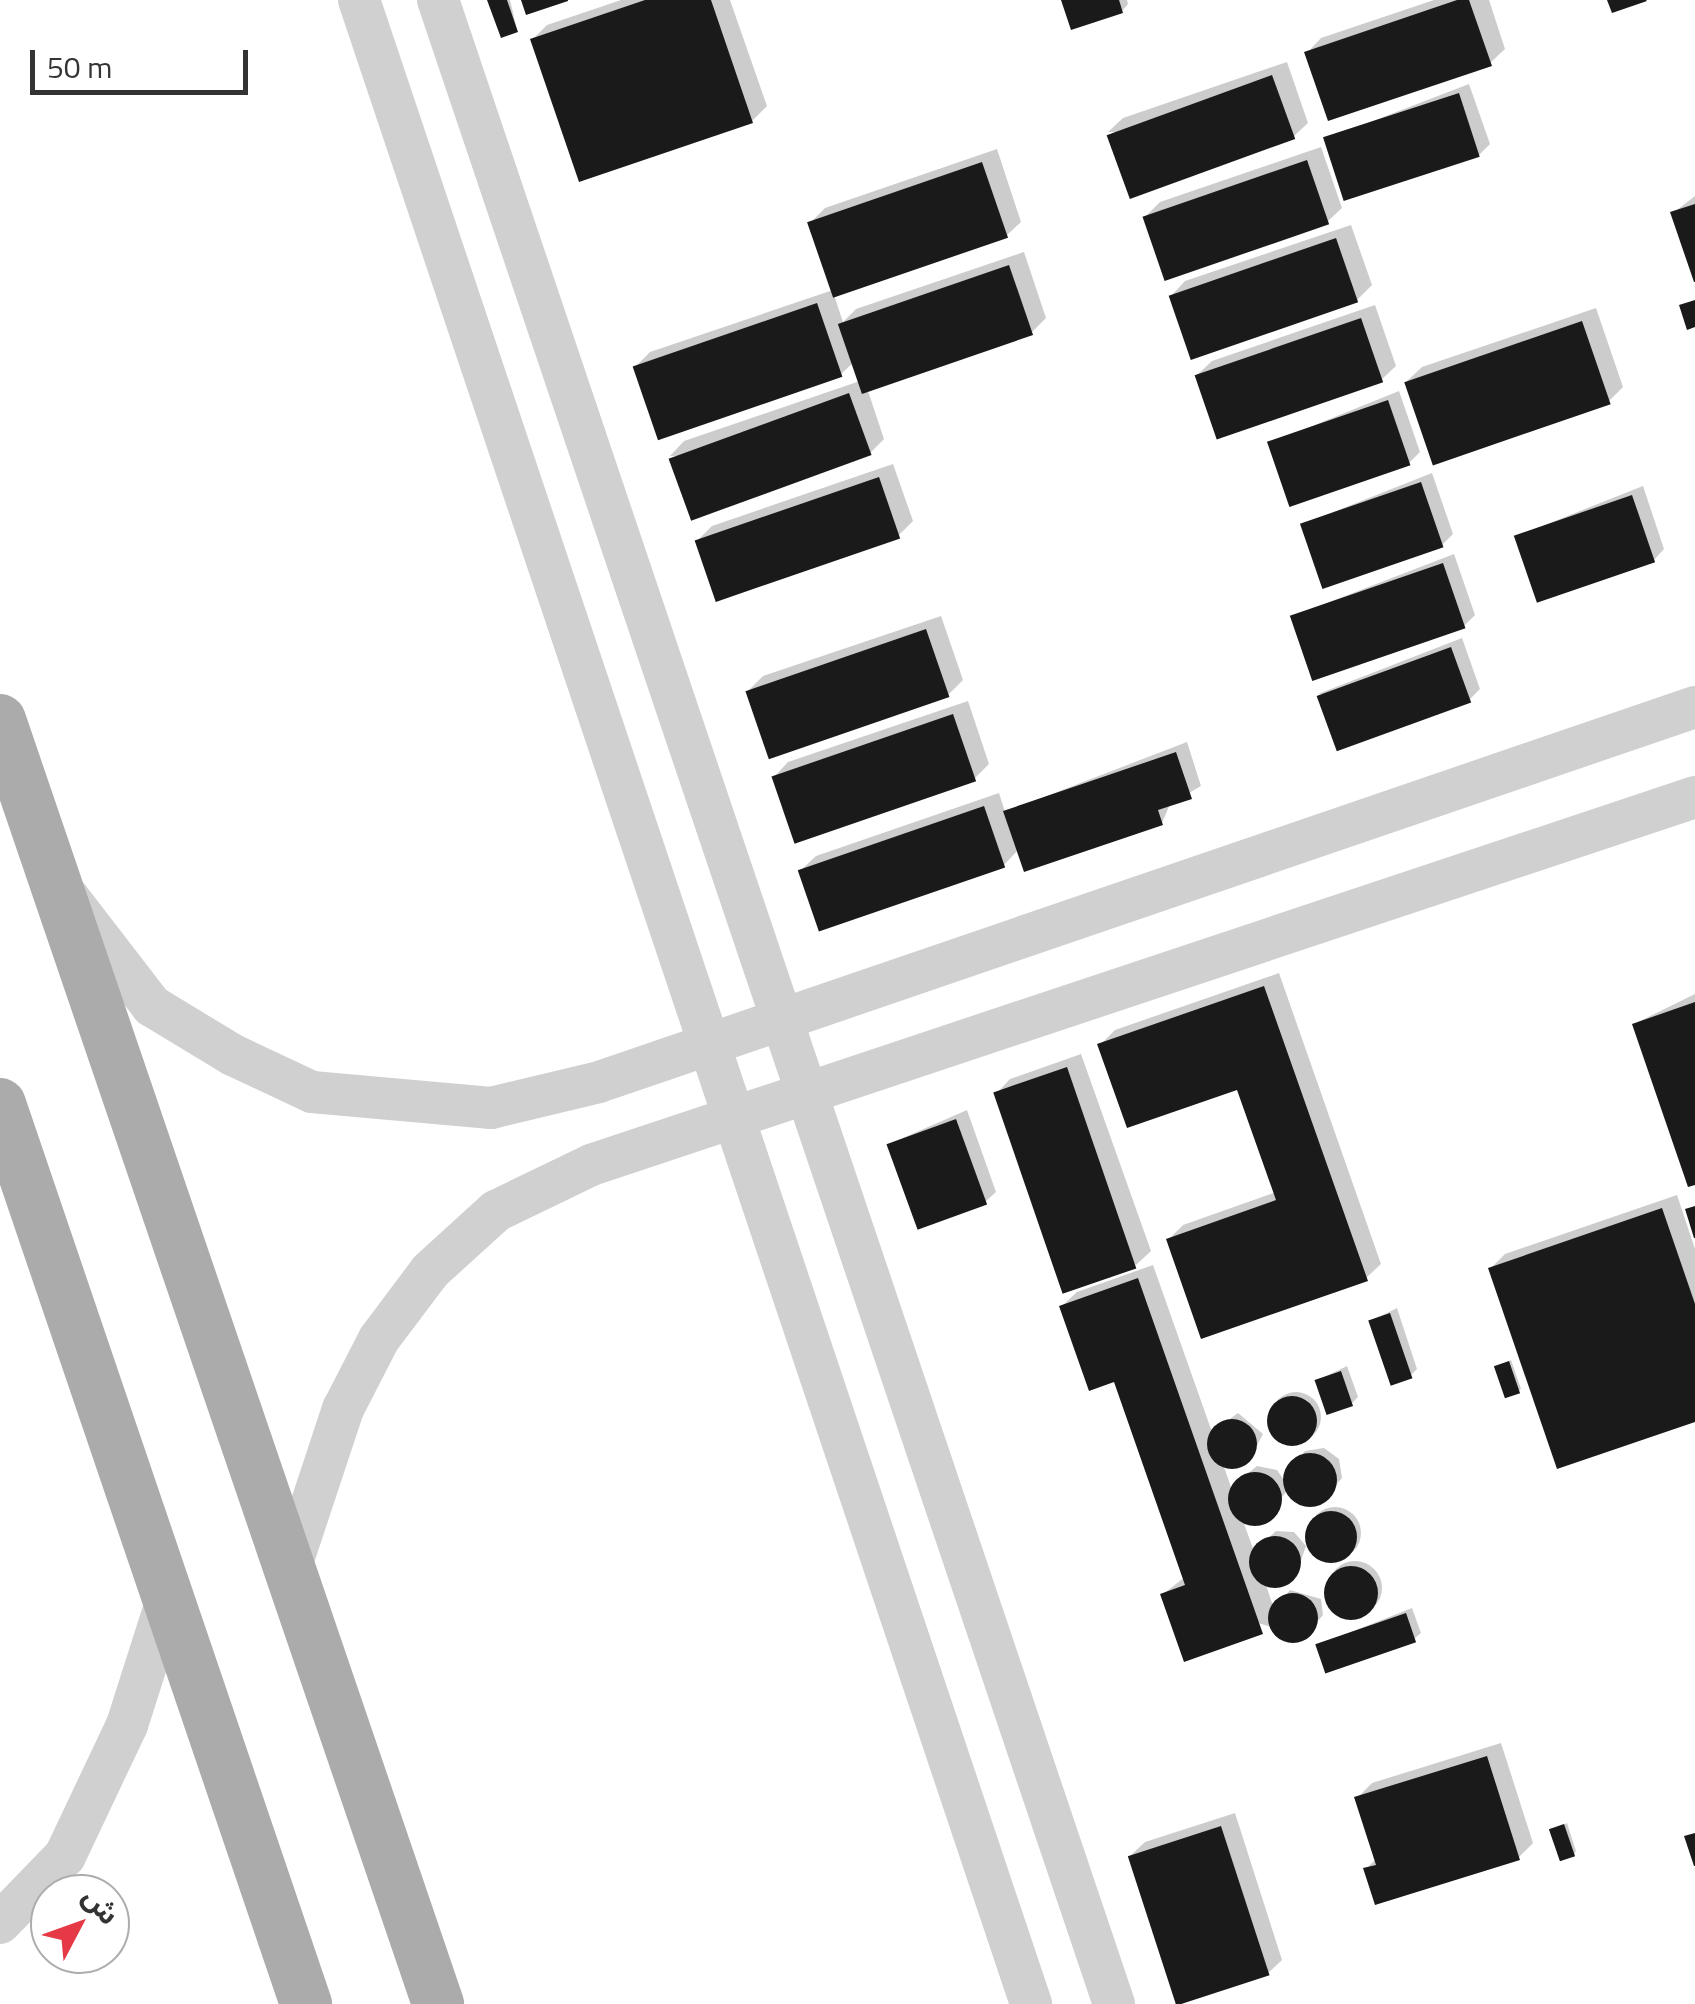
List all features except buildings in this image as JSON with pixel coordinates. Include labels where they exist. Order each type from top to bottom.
[{"type":"main road","points":[[0,720],[438,2004]]},
{"type":"main road","points":[[0,1104],[306,2004]]},
{"type":"street","points":[[359,0],[1031,2004]]},
{"type":"street","points":[[438,0],[1114,2004]]},
{"type":"street","points":[[58,883],[152,1006],[312,1092],[491,1108],[600,1082],[708,1040],[1695,708]]},
{"type":"street","points":[[290,1568],[343,1409],[379,1338],[430,1271],[496,1211],[591,1165],[808,1096],[1695,797]]},
{"type":"street","points":[[0,1922],[65,1856],[127,1725],[166,1600]]}]
